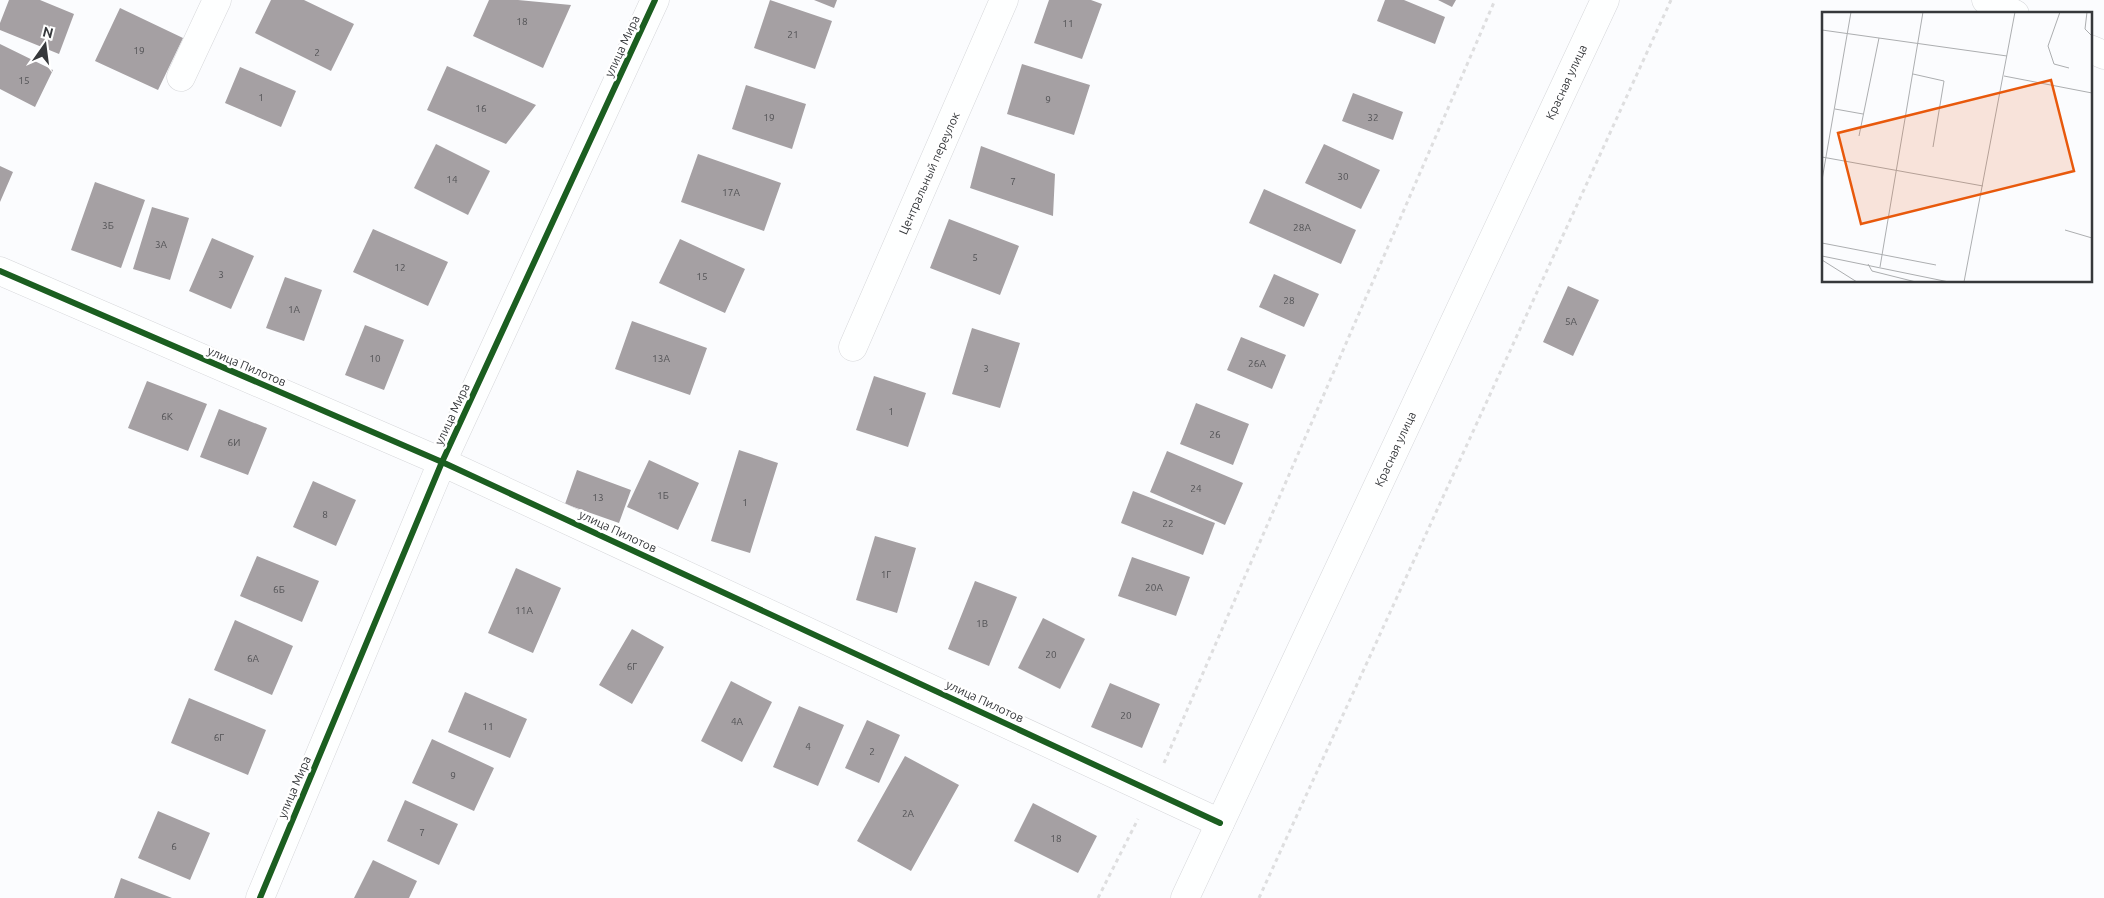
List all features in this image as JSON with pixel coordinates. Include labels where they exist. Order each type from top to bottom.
[{"type":"street","points":[[181,77],[217,0]]},
{"type":"street","name":"улица Мира","points":[[260,898],[442,462],[656,0]]},
{"type":"street","name":"Центральный переулок","points":[[853,347],[1004,0]]},
{"type":"street","name":"Красная улица","points":[[1185,898],[1605,0]]},
{"type":"street","points":[[1986,0],[2011,12]]},
{"type":"street","points":[[2092,49],[2104,55]]},
{"type":"street","name":"улица Пилотов","points":[[0,272],[442,462],[1220,823]]},
{"type":"path","points":[[1098,898],[1152,791],[1495,0]]},
{"type":"path","points":[[1259,898],[1671,0]]},
{"type":"building","points":[[9,0],[40,0],[74,14],[59,54],[0,30],[0,23]]},
{"type":"building","points":[[271,0],[304,0],[354,24],[331,71],[255,33]]},
{"type":"building","points":[[489,0],[518,0],[571,5],[543,68],[473,36]]},
{"type":"building","points":[[770,0],[832,21],[815,69],[754,48]]},
{"type":"building","points":[[814,0],[837,0],[834,8]]},
{"type":"building","points":[[1049,0],[1091,0],[1102,4],[1082,59],[1034,43]]},
{"type":"building","points":[[1385,0],[1404,0],[1445,17],[1435,44],[1377,21]]},
{"type":"building","points":[[1438,0],[1456,0],[1452,7]]},
{"type":"building","points":[[120,8],[183,38],[158,90],[95,61]]},
{"type":"building","points":[[0,44],[53,70],[35,107],[0,89]]},
{"type":"building","points":[[1022,64],[1090,85],[1074,135],[1007,114]]},
{"type":"building","points":[[447,66],[536,105],[506,144],[427,110]]},
{"type":"building","points":[[240,67],[296,91],[281,127],[225,103]]},
{"type":"building","points":[[746,85],[806,104],[792,149],[732,129]]},
{"type":"building","points":[[1353,93],[1403,112],[1393,140],[1342,121]]},
{"type":"building","points":[[436,144],[490,171],[468,215],[414,188]]},
{"type":"building","points":[[1324,144],[1380,170],[1361,209],[1305,183]]},
{"type":"building","points":[[981,146],[1055,174],[1053,216],[970,188]]},
{"type":"building","points":[[698,154],[781,183],[764,231],[681,202]]},
{"type":"building","points":[[0,166],[13,172],[0,202]]},
{"type":"building","points":[[95,182],[145,200],[121,268],[71,250]]},
{"type":"building","points":[[1264,189],[1356,230],[1341,264],[1249,223]]},
{"type":"building","points":[[152,207],[189,218],[170,280],[133,269]]},
{"type":"building","points":[[949,219],[1019,246],[1000,295],[930,268]]},
{"type":"building","points":[[373,229],[448,262],[428,306],[353,272]]},
{"type":"building","points":[[212,238],[254,256],[231,309],[189,291]]},
{"type":"building","points":[[680,239],[745,269],[725,313],[659,283]]},
{"type":"building","points":[[1274,274],[1319,294],[1304,327],[1259,307]]},
{"type":"building","points":[[285,277],[322,290],[304,341],[266,328]]},
{"type":"building","points":[[1568,286],[1599,300],[1573,356],[1543,342]]},
{"type":"building","points":[[632,321],[707,348],[690,395],[615,369]]},
{"type":"building","points":[[365,325],[404,340],[384,390],[345,375]]},
{"type":"building","points":[[972,328],[1020,343],[1000,408],[952,394]]},
{"type":"building","points":[[1241,337],[1286,355],[1272,389],[1227,370]]},
{"type":"building","points":[[874,376],[926,393],[908,447],[856,430]]},
{"type":"building","points":[[147,381],[207,404],[188,451],[128,428]]},
{"type":"building","points":[[1196,403],[1249,424],[1233,465],[1180,444]]},
{"type":"building","points":[[219,409],[267,428],[248,475],[200,457]]},
{"type":"building","points":[[739,450],[778,463],[750,553],[711,541]]},
{"type":"building","points":[[1167,451],[1243,483],[1225,525],[1150,492]]},
{"type":"building","points":[[649,460],[699,483],[678,530],[627,507]]},
{"type":"building","points":[[577,470],[631,490],[619,523],[565,504]]},
{"type":"building","points":[[313,481],[356,500],[336,546],[293,527]]},
{"type":"building","points":[[1133,491],[1215,523],[1203,555],[1121,523]]},
{"type":"building","points":[[875,536],[916,548],[897,613],[856,600]]},
{"type":"building","points":[[257,556],[319,581],[302,622],[240,596]]},
{"type":"building","points":[[1132,557],[1190,577],[1176,616],[1118,596]]},
{"type":"building","points":[[516,568],[561,588],[533,653],[488,633]]},
{"type":"building","points":[[975,581],[1017,597],[989,666],[948,649]]},
{"type":"building","points":[[1043,618],[1085,639],[1060,689],[1018,668]]},
{"type":"building","points":[[235,620],[293,646],[272,695],[214,670]]},
{"type":"building","points":[[632,629],[664,647],[632,704],[599,685]]},
{"type":"building","points":[[731,681],[772,702],[742,762],[701,741]]},
{"type":"building","points":[[1110,683],[1160,704],[1142,748],[1091,727]]},
{"type":"building","points":[[465,692],[527,719],[510,758],[448,732]]},
{"type":"building","points":[[189,698],[266,730],[248,775],[171,743]]},
{"type":"building","points":[[799,706],[844,725],[818,786],[773,767]]},
{"type":"building","points":[[867,720],[900,735],[879,783],[845,768]]},
{"type":"building","points":[[432,739],[494,768],[474,811],[412,783]]},
{"type":"building","points":[[905,756],[959,785],[911,871],[857,841]]},
{"type":"building","points":[[405,800],[458,824],[439,865],[387,841]]},
{"type":"building","points":[[1033,803],[1097,836],[1078,873],[1014,841]]},
{"type":"building","points":[[158,811],[210,833],[190,880],[138,858]]},
{"type":"building","points":[[373,860],[417,881],[409,898],[354,898]]},
{"type":"building","points":[[121,878],[172,898],[114,898]]},
{"type":"cycle path","points":[[260,898],[442,462],[655,0]]},
{"type":"cycle path","points":[[0,271],[442,462],[1220,823]]}]
